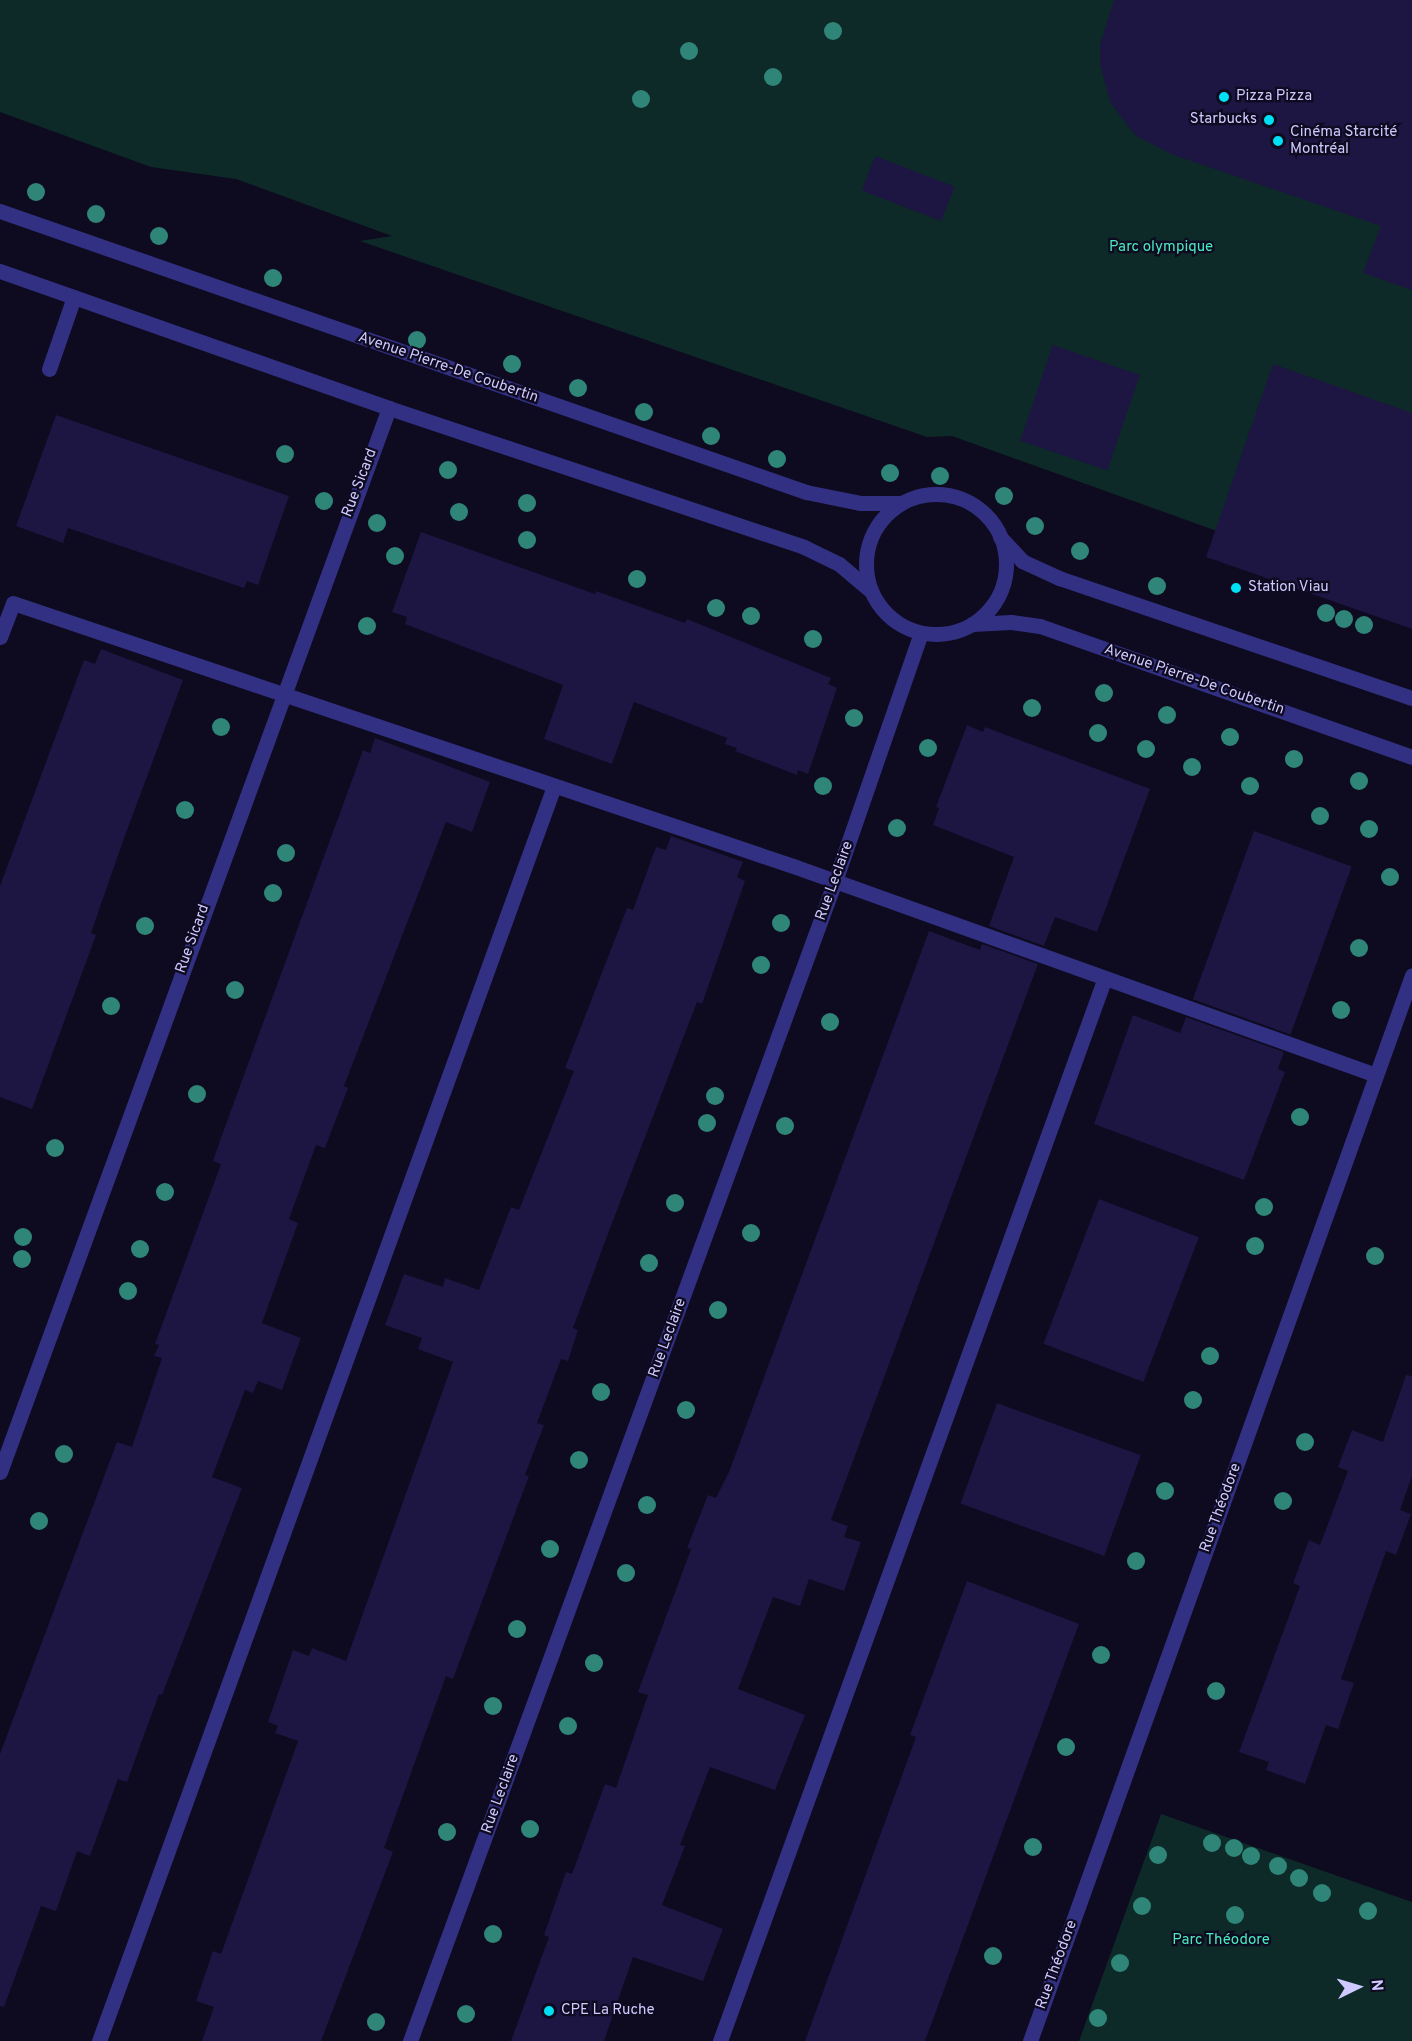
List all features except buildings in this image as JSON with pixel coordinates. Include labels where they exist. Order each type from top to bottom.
[{"type":"street","name":"Avenue Pierre-De Coubertin","points":[[0,211],[806,492],[860,503],[901,503]]},
{"type":"street","points":[[0,271],[389,408],[804,547],[839,564],[871,591]]},
{"type":"street","points":[[49,369],[74,297]]},
{"type":"street","name":"Rue Sicard","points":[[0,1472],[282,693],[389,408]]},
{"type":"street","points":[[1000,537],[1006,561],[1002,587],[990,608],[972,624],[958,631],[921,633],[904,626],[882,609],[871,591],[865,567],[870,539],[882,518],[901,503],[924,494],[957,498],[987,517],[1000,537],[1022,561],[1059,578],[1412,698]]},
{"type":"street","points":[[0,594],[13,603],[835,881],[1104,980],[1376,1075]]},
{"type":"street","points":[[0,638],[13,603]]},
{"type":"street","name":"Avenue Pierre-De Coubertin","points":[[972,624],[1011,622],[1040,626],[1412,757]]},
{"type":"street","name":"Rue Leclaire","points":[[410,2041],[835,881],[921,633]]},
{"type":"street","points":[[99,2041],[554,786]]},
{"type":"street","name":"Rue Théodore","points":[[1030,2041],[1412,975]]},
{"type":"street","points":[[720,2041],[1104,980]]},
{"type":"green space","name":"Parc olympique","points":[[0,0],[1412,0],[1412,601],[952,436],[927,437],[360,241],[392,236],[236,179],[151,167],[0,112]]},
{"type":"green space","name":"Parc Théodore","points":[[1161,1814],[1412,1902],[1412,2041],[1079,2041]]},
{"type":"place","name":"Pizza Pizza","points":[[1224,97]]},
{"type":"place","name":"Starbucks","points":[[1269,120]]},
{"type":"place","name":"Cinéma Starcité Montréal","points":[[1278,141]]},
{"type":"place","name":"Station Viau","points":[[1236,588]]},
{"type":"place","name":"CPE La Ruche","points":[[549,2011]]}]
